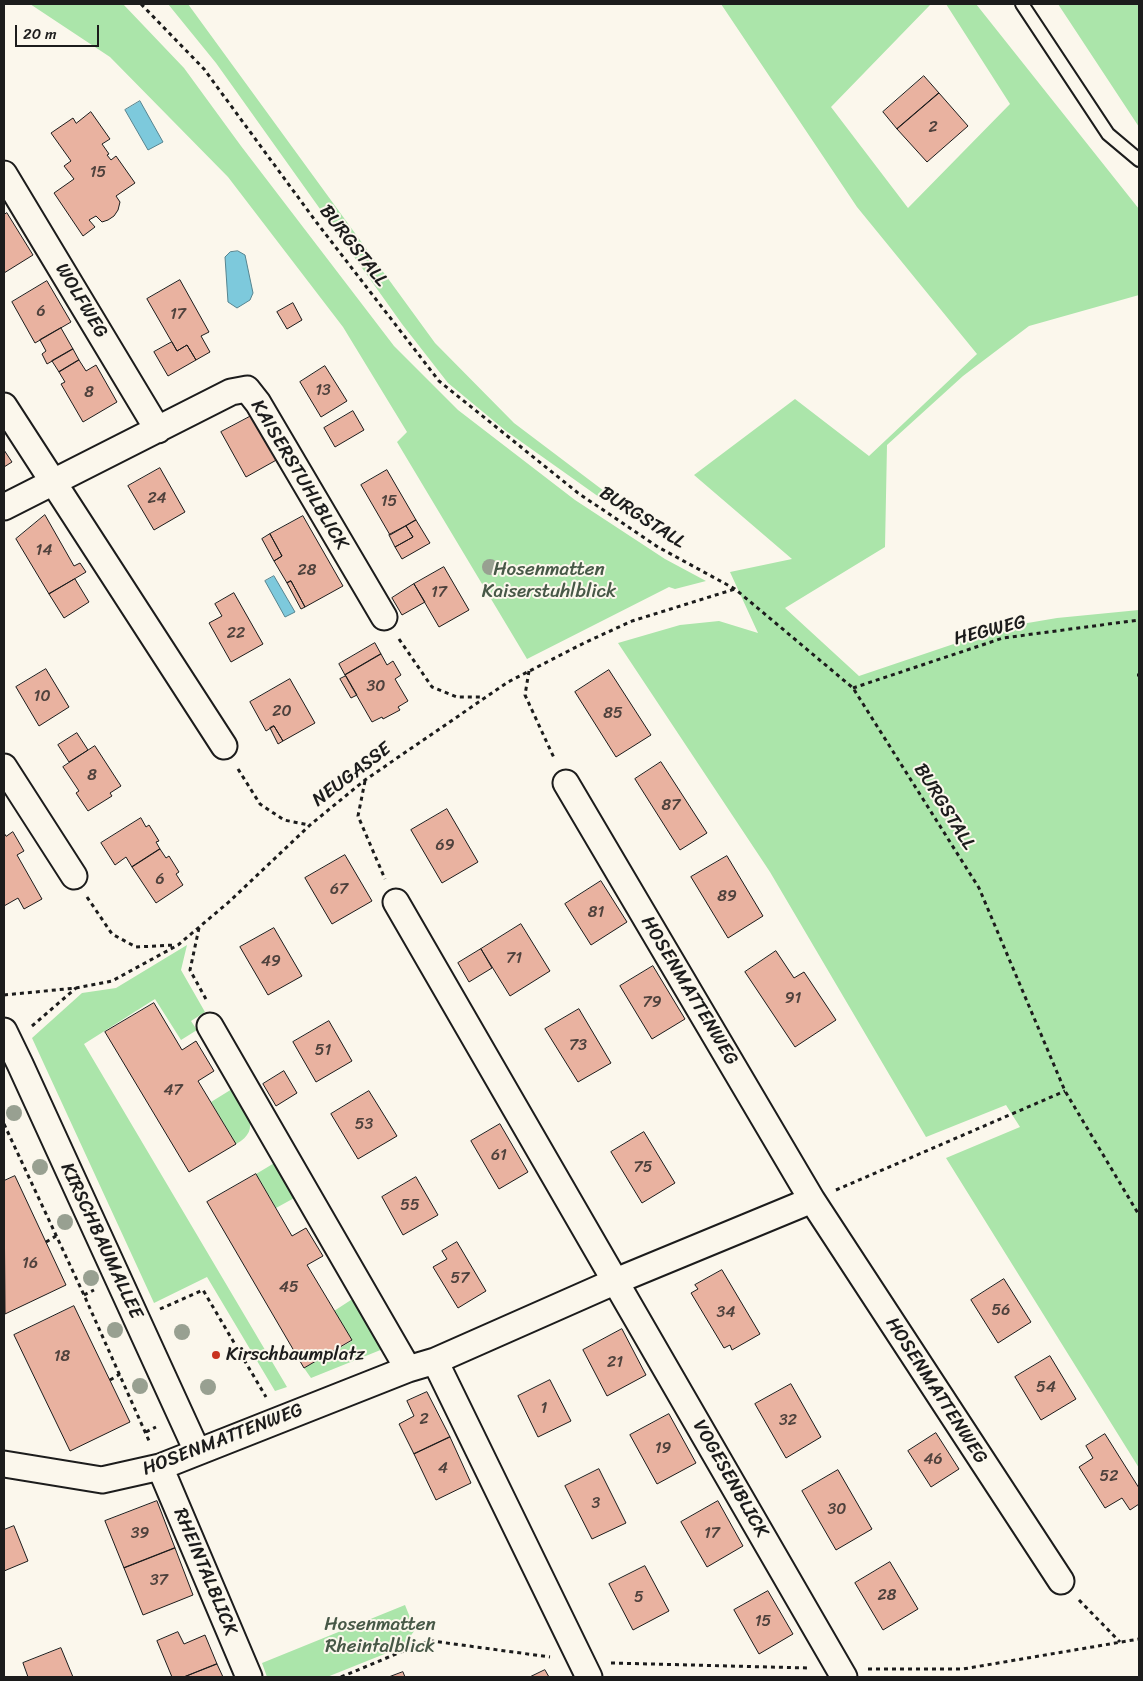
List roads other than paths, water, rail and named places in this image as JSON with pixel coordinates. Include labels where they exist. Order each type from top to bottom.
[{"type":"street","name":"WOLFWEG","points":[[4,174],[158,430]]},
{"type":"street","name":"KAISERSTUHLBLICK","points":[[4,507],[231,392],[247,389],[258,403],[384,617]]},
{"type":"street","points":[[4,406],[224,746]]},
{"type":"street","points":[[4,767],[74,876]]},
{"type":"street","name":"HOSENMATTENWEG","points":[[566,783],[812,1200],[1061,1581]]},
{"type":"street","points":[[396,902],[616,1281]]},
{"type":"street","points":[[210,1026],[408,1369]]},
{"type":"street","name":"KIRSCHBAUMALLEE","points":[[7,1038],[198,1451]]},
{"type":"street","name":"HOSENMATTENWEG","points":[[4,1464],[102,1480],[160,1467],[408,1369],[435,1362],[616,1281],[812,1200]]},
{"type":"street","name":"VOGESENBLICK","points":[[616,1281],[841,1673]]},
{"type":"street","points":[[435,1362],[586,1669]]},
{"type":"street","name":"RHEINTALBLICK","points":[[160,1467],[249,1677]]},
{"type":"lane","points":[[1022,4],[1108,134],[1139,160]]},
{"type":"water","points":[[140,101],[163,142],[148,150],[125,110]]},
{"type":"water","points":[[238,251],[245,255],[253,293],[250,300],[237,308],[228,302],[225,257],[230,252]]},
{"type":"water","points":[[274,576],[295,612],[285,617],[265,581]]},
{"type":"place","name":"Kirschbaumplatz","points":[[216,1355]]},
{"type":"park label","name":"Hosenmatten Kaiserstuhlblick","points":[[549,581]]},
{"type":"park label","name":"Hosenmatten Rheintalblick","points":[[380,1636]]}]
